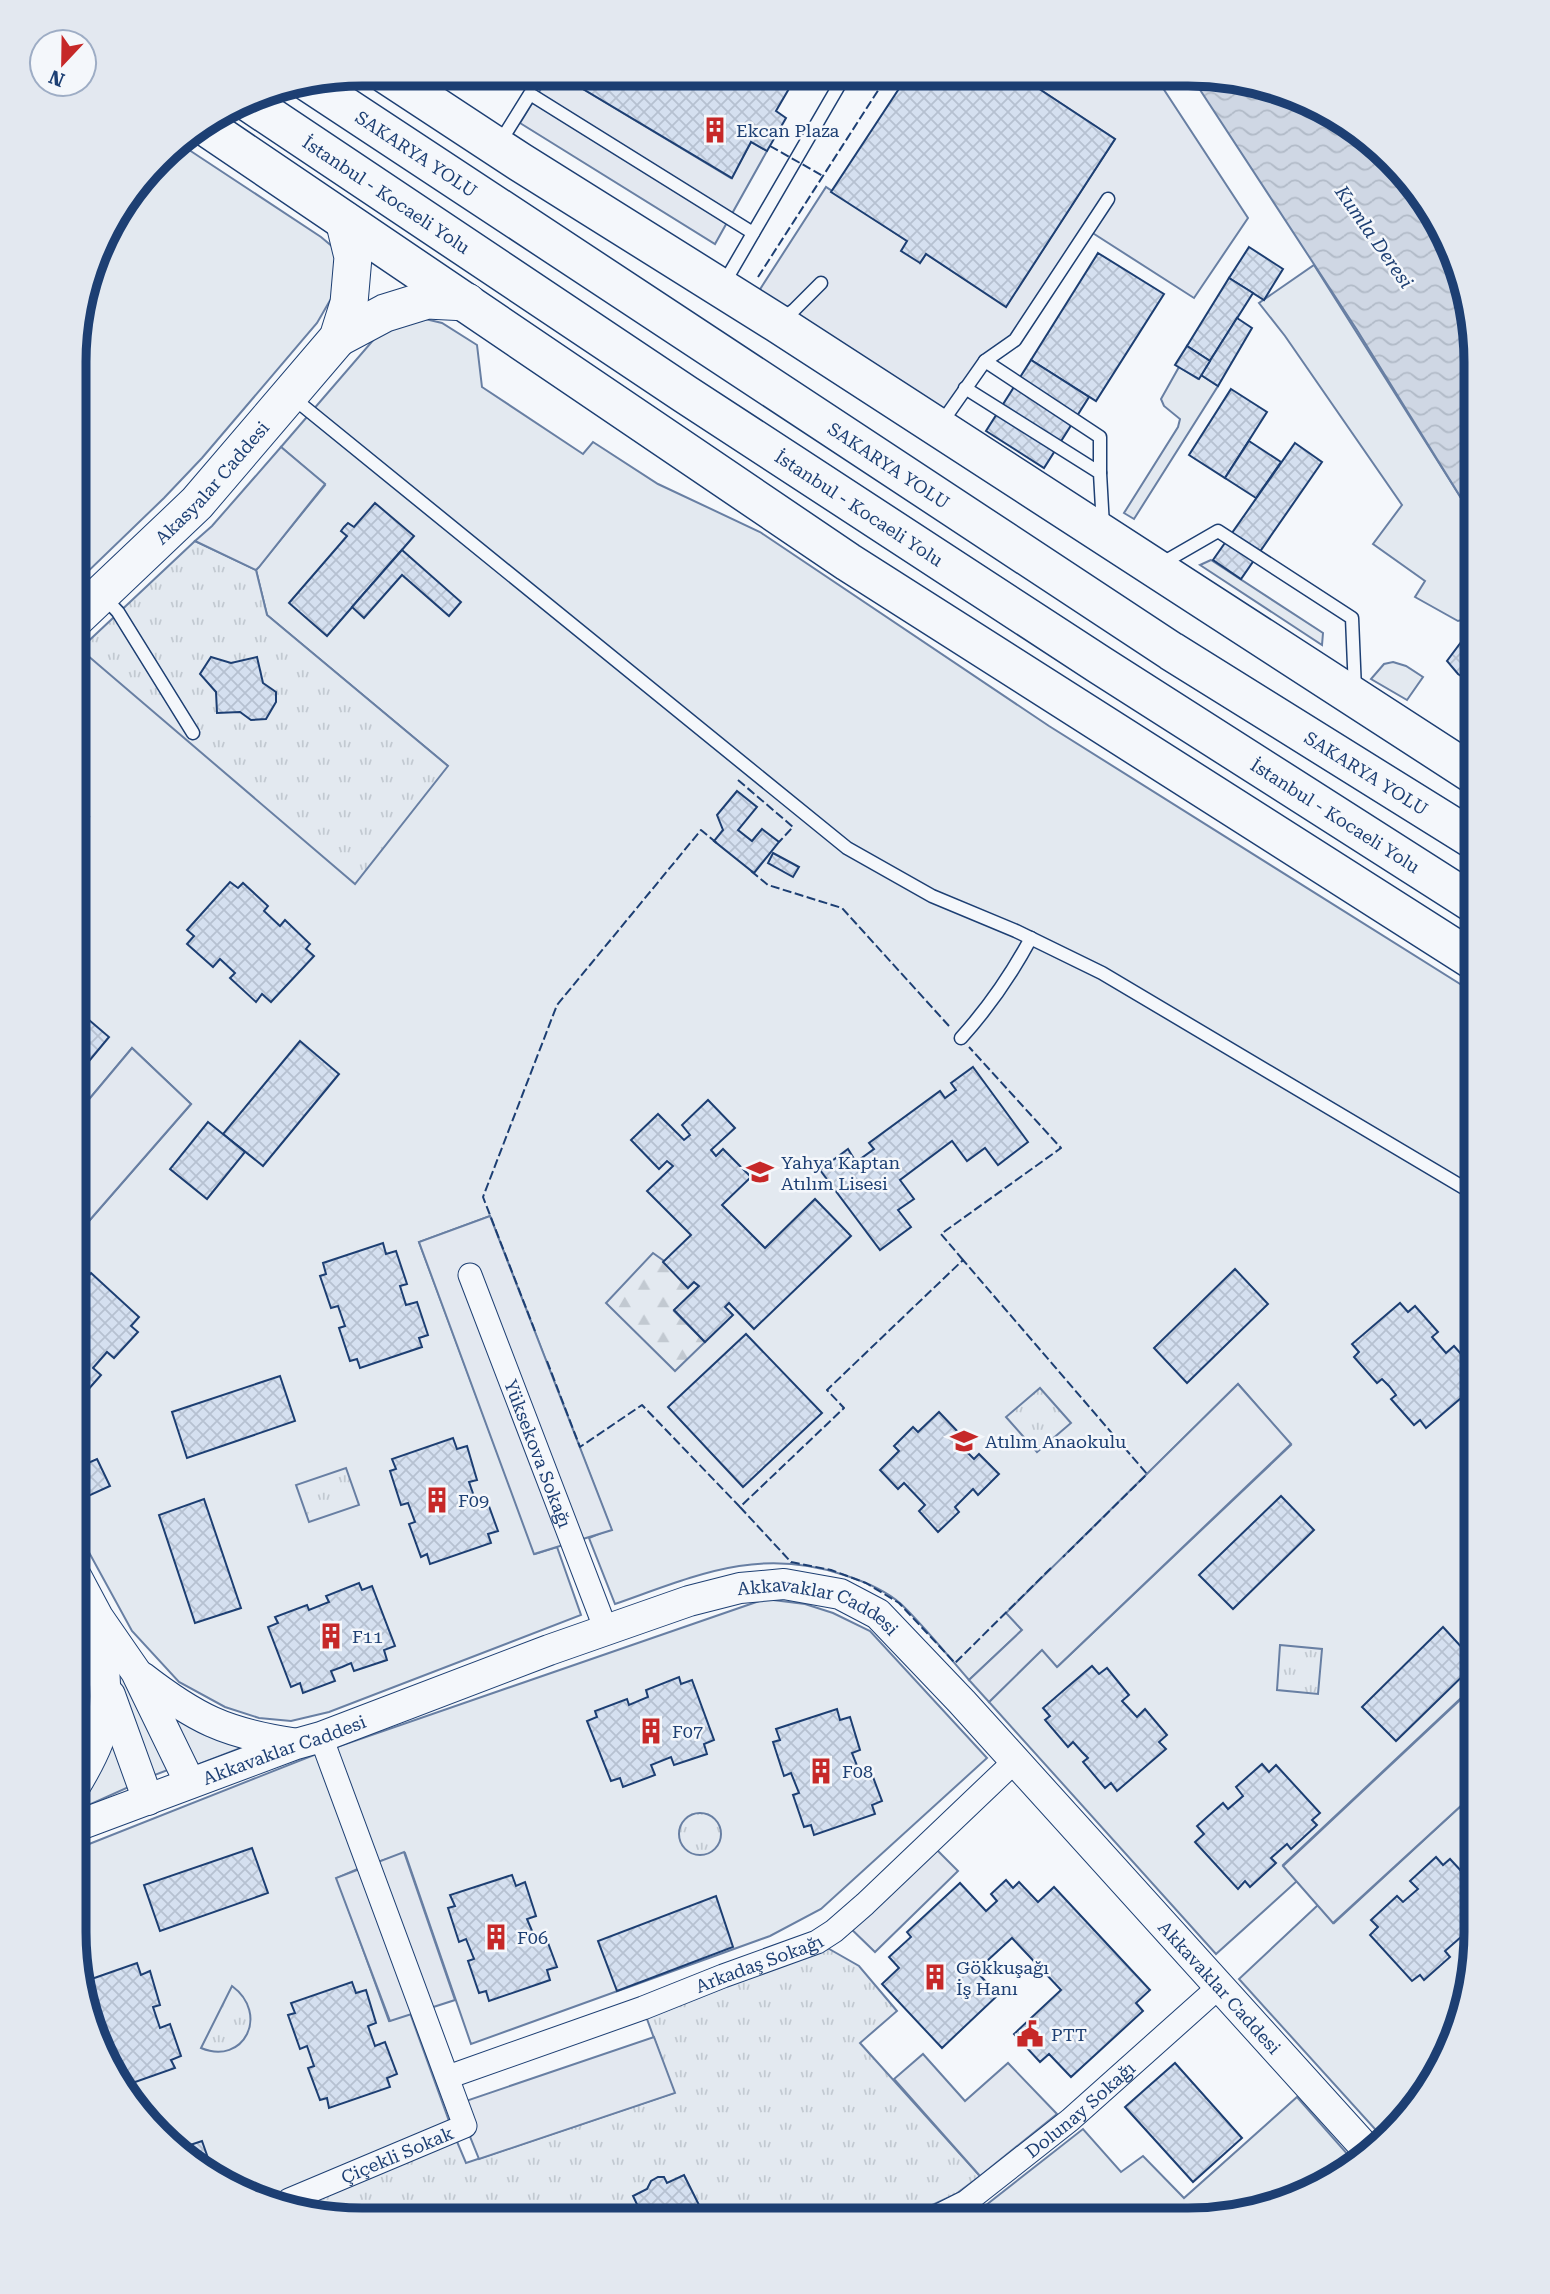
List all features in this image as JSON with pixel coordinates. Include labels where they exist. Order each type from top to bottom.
[{"type":"highway","points":[[404,86],[1155,566],[1464,768]]},
{"type":"highway","name":"SAKARYA YOLU","points":[[319,89],[1171,650],[1464,833]]},
{"type":"highway","name":"İstanbul - Kocaeli Yolu","points":[[256,107],[685,394],[1088,657],[1464,897]]},
{"type":"highway","points":[[211,130],[848,562],[1464,954]]},
{"type":"highway","points":[[685,394],[1130,742]]},
{"type":"highway","points":[[1384,783],[1464,822]]},
{"type":"main road","points":[[338,338],[349,303],[353,257],[344,220]]},
{"type":"main road","points":[[338,338],[385,313],[426,300],[467,302]]},
{"type":"main road","name":"Akasyalar Caddesi","points":[[89,606],[197,503],[338,338]]},
{"type":"street","name":"Yüksekova Sokağı","points":[[470,1275],[606,1630]]},
{"type":"street","name":"Akkavaklar Caddesi","points":[[86,1823],[689,1601],[740,1588],[784,1584],[840,1594],[878,1614],[962,1702],[1363,2145]]},
{"type":"street","points":[[86,1594],[98,1617],[136,1672],[190,1783]]},
{"type":"street","points":[[86,1768],[104,1721],[105,1679],[98,1617]]},
{"type":"street","points":[[136,1672],[195,1715],[254,1737],[308,1740],[421,2004],[448,2077]]},
{"type":"street","points":[[105,1679],[148,1800]]},
{"type":"street","name":"Arkadaş Sokağı","points":[[448,2077],[643,2008],[817,1942],[865,1904],[1015,1762]]},
{"type":"street","name":"Dolunay Sokağı","points":[[954,2208],[966,2202],[1070,2120],[1220,1986]]},
{"type":"street","name":"Çiçekli Sokak","points":[[291,2199],[465,2126],[448,2077]]},
{"type":"lane","points":[[721,288],[839,86]]},
{"type":"lane","points":[[497,147],[530,94],[753,233]]},
{"type":"lane","points":[[938,429],[985,361],[1015,340],[1108,199]]},
{"type":"lane","points":[[777,323],[821,283]]},
{"type":"lane","points":[[985,361],[1100,437],[1104,534]]},
{"type":"lane","points":[[965,388],[1101,473]]},
{"type":"lane","points":[[289,395],[847,848],[932,896],[1031,938],[1102,973],[1464,1188]]},
{"type":"lane","points":[[1155,566],[1219,531],[1352,618],[1356,698]]},
{"type":"lane","points":[[89,606],[118,612],[193,733]]},
{"type":"lane","points":[[961,1038],[1010,976],[1031,938]]},
{"type":"green space","points":[[187,149],[321,237],[334,248],[342,261],[332,297],[317,323],[202,458],[86,573],[86,343],[95,290],[114,240],[132,208],[154,180]]},
{"type":"green space","points":[[1314,265],[1464,502],[1464,619],[1458,621],[1415,597],[1425,581],[1373,544],[1402,505],[1285,336],[1259,303]]},
{"type":"green space","points":[[413,316],[442,323],[477,345],[482,387],[583,454],[593,442],[658,484],[760,532],[1049,726],[1464,986],[1464,1695],[1283,1865],[1297,1881],[1216,1954],[989,1702],[1042,1649],[1058,1666],[1291,1445],[1238,1384],[1007,1613],[1022,1630],[969,1680],[919,1622],[895,1599],[859,1580],[813,1567],[783,1563],[727,1568],[615,1604],[589,1538],[611,1529],[490,1216],[419,1242],[535,1554],[557,1547],[581,1615],[329,1712],[291,1721],[259,1718],[225,1707],[179,1682],[132,1631],[86,1547],[86,1224],[191,1104],[132,1048],[86,1103],[86,651],[448,766],[267,615],[256,570],[325,485],[281,447],[375,338]]},
{"type":"green space","points":[[1179,367],[1198,379],[1201,375],[1218,386],[1134,519],[1124,513],[1178,427],[1180,419],[1164,406],[1161,399]]},
{"type":"green space","points":[[195,541],[256,570],[267,615],[448,766],[355,884],[86,654],[86,643]]},
{"type":"green space","points":[[1211,560],[1323,633],[1322,645],[1200,565]]},
{"type":"green space","points":[[1393,662],[1406,666],[1423,677],[1407,700],[1371,679],[1384,664]]},
{"type":"green space","points":[[653,1253],[699,1286],[674,1311],[705,1342],[675,1371],[606,1303]]},
{"type":"green space","points":[[1040,1388],[1071,1423],[1037,1452],[1006,1417]]},
{"type":"green space","points":[[346,1468],[359,1505],[309,1522],[296,1485]]},
{"type":"green space","points":[[765,1599],[805,1604],[833,1613],[870,1631],[987,1758],[821,1909],[770,1936],[471,2044],[405,1853],[378,1862],[334,1748]]},
{"type":"green space","points":[[1280,1645],[1322,1649],[1318,1694],[1277,1690]]},
{"type":"green space","points":[[116,1664],[173,1768],[147,1778],[120,1698]]},
{"type":"green space","points":[[167,1713],[246,1746],[194,1766]]},
{"type":"green space","points":[[112,1731],[131,1786],[86,1806],[86,1797],[96,1778]]},
{"type":"green space","points":[[319,1753],[360,1868],[337,1878],[389,2021],[410,2013],[453,2132],[291,2199],[240,2180],[208,2162],[180,2140],[154,2114],[132,2086],[100,2021],[86,1951],[86,1845]]},
{"type":"green space","points":[[1464,1803],[1464,1951],[1455,2004],[1436,2054],[1418,2086],[1378,2132],[1239,1979],[1318,1905],[1334,1923]]},
{"type":"green space","points":[[700,1813],[715,1819],[721,1834],[715,1849],[700,1855],[685,1849],[679,1834],[685,1819]]},
{"type":"green space","points":[[817,1942],[859,1966],[897,2011],[860,2043],[980,2176],[956,2194],[926,2208],[343,2208],[302,2202],[299,2195],[453,2132],[466,2163],[674,2093],[643,2008]]},
{"type":"green space","points":[[232,1986],[243,1997],[249,2010],[247,2034],[240,2044],[229,2050],[216,2052],[201,2048]]},
{"type":"green space","points":[[1297,2097],[1349,2156],[1310,2180],[1277,2194],[1225,2206],[982,2208],[1083,2129],[1121,2172],[1143,2156],[1184,2198]]},
{"type":"shaded area","points":[[543,86],[578,86],[731,178],[751,142],[767,151],[715,244],[520,123]]},
{"type":"shaded area","points":[[1035,86],[1162,86],[1248,218],[1194,298],[1088,230],[1015,340],[1000,349],[944,420],[755,297],[826,187],[907,241],[920,263],[926,254],[1006,306],[1115,139]]},
{"type":"shaded area","points":[[281,447],[325,484],[259,567],[256,570],[195,541],[212,526]]},
{"type":"shaded area","points":[[132,1048],[191,1104],[86,1224],[86,1103]]},
{"type":"shaded area","points":[[490,1216],[612,1530],[534,1554],[419,1242]]},
{"type":"shaded area","points":[[1238,1384],[1291,1444],[1057,1667],[1042,1650],[989,1702],[969,1680],[1022,1630],[1006,1613]]},
{"type":"shaded area","points":[[1464,1696],[1464,1803],[1333,1923],[1283,1866]]},
{"type":"shaded area","points":[[929,1842],[958,1871],[875,1952],[844,1922]]},
{"type":"shaded area","points":[[404,1852],[455,2000],[390,2021],[336,1878]]},
{"type":"shaded area","points":[[654,2037],[675,2093],[479,2159],[457,2104]]},
{"type":"shaded area","points":[[923,2054],[965,2101],[1008,2063],[1057,2114],[980,2176],[894,2079]]},
{"type":"water","name":"Kumla Deresi","points":[[1198,86],[1260,95],[1310,114],[1342,132],[1370,154],[1396,180],[1418,208],[1450,273],[1462,325],[1464,502],[1357,330]]},
{"type":"building","name":"Ekcan Plaza","points":[[578,86],[791,86],[776,111],[786,118],[767,151],[751,142],[732,178]]},
{"type":"building","points":[[901,86],[1035,86],[1115,139],[1006,307],[926,254],[920,263],[901,251],[907,241],[831,192]]},
{"type":"building","points":[[1249,247],[1283,269],[1264,300],[1229,278]]},
{"type":"building","points":[[1098,253],[1164,294],[1096,401],[1031,360]]},
{"type":"building","points":[[1229,278],[1253,293],[1210,361],[1187,346]]},
{"type":"building","points":[[1237,318],[1252,328],[1218,386],[1201,375]]},
{"type":"building","points":[[1187,346],[1210,361],[1199,379],[1175,365]]},
{"type":"building","points":[[1031,360],[1089,397],[1044,468],[986,431]]},
{"type":"building","points":[[1231,389],[1267,412],[1225,478],[1189,455]]},
{"type":"building","points":[[1249,441],[1281,462],[1256,498],[1225,478]]},
{"type":"building","points":[[1295,443],[1322,462],[1241,579],[1213,560]]},
{"type":"building","points":[[375,503],[414,536],[327,636],[289,603],[347,536],[341,531],[344,527],[348,523],[354,527]]},
{"type":"building","points":[[402,550],[461,602],[449,616],[402,575],[364,618],[352,607]]},
{"type":"building","points":[[1464,638],[1464,678],[1447,661]]},
{"type":"building","points":[[211,657],[231,663],[257,657],[263,683],[276,692],[276,702],[266,719],[251,720],[240,712],[217,713],[216,692],[200,674]]},
{"type":"building","points":[[737,791],[757,807],[738,830],[752,841],[762,829],[779,842],[754,873],[714,841],[723,830],[717,815]]},
{"type":"building","points":[[773,853],[799,867],[793,877],[768,863]]},
{"type":"building","points":[[230,882],[238,888],[243,883],[268,906],[264,911],[280,926],[285,920],[310,944],[306,949],[314,956],[271,1002],[262,994],[256,1002],[230,978],[235,973],[220,959],[213,967],[187,944],[194,936],[187,930]]},
{"type":"building","points":[[86,1017],[109,1037],[86,1065]]},
{"type":"building","points":[[300,1041],[339,1074],[263,1166],[223,1134]]},
{"type":"building","points":[[973,1067],[1028,1142],[998,1165],[985,1148],[967,1161],[952,1141],[900,1180],[914,1199],[898,1210],[911,1227],[880,1250],[820,1170],[848,1149],[856,1162],[874,1149],[869,1143],[940,1091],[945,1098],[956,1090],[951,1083]]},
{"type":"building","points":[[708,1100],[735,1128],[711,1150],[716,1156],[723,1149],[751,1177],[722,1205],[765,1248],[815,1199],[851,1236],[754,1329],[729,1303],[725,1307],[733,1315],[705,1342],[674,1310],[699,1286],[694,1282],[688,1288],[663,1262],[691,1235],[647,1191],[673,1166],[667,1161],[659,1169],[631,1140],[658,1114],[684,1140],[690,1135],[682,1125]]},
{"type":"building","points":[[208,1122],[245,1152],[207,1199],[170,1169]]},
{"type":"building","points":[[383,1243],[386,1254],[396,1251],[407,1284],[400,1286],[406,1305],[417,1302],[428,1335],[419,1338],[422,1347],[360,1368],[357,1359],[350,1361],[339,1328],[345,1326],[338,1306],[331,1308],[320,1276],[326,1274],[323,1263]]},
{"type":"building","points":[[1235,1269],[1268,1304],[1187,1383],[1154,1348]]},
{"type":"building","points":[[91,1273],[139,1317],[131,1326],[138,1332],[114,1358],[107,1352],[93,1368],[101,1375],[86,1392],[86,1279]]},
{"type":"building","points":[[1400,1303],[1408,1312],[1415,1306],[1438,1332],[1432,1337],[1446,1353],[1454,1346],[1464,1357],[1464,1395],[1426,1428],[1420,1420],[1414,1425],[1391,1399],[1396,1395],[1389,1386],[1382,1379],[1377,1383],[1354,1357],[1359,1352],[1352,1344]]},
{"type":"building","points":[[746,1334],[822,1413],[743,1487],[668,1407]]},
{"type":"building","points":[[280,1376],[295,1421],[187,1458],[172,1412]]},
{"type":"building","points":[[939,1412],[958,1432],[952,1437],[974,1459],[979,1454],[999,1474],[978,1495],[973,1489],[955,1507],[959,1512],[938,1532],[919,1511],[925,1505],[904,1483],[898,1489],[880,1470],[899,1451],[894,1446],[913,1427],[918,1432]]},
{"type":"building","name":"F09","points":[[453,1438],[457,1449],[467,1446],[477,1480],[469,1482],[476,1502],[486,1498],[498,1531],[488,1534],[491,1543],[430,1564],[427,1554],[421,1557],[409,1524],[415,1522],[408,1503],[401,1505],[390,1471],[396,1469],[392,1459]]},
{"type":"building","points":[[97,1459],[110,1486],[86,1497],[86,1464]]},
{"type":"building","points":[[1281,1496],[1314,1530],[1233,1609],[1199,1575]]},
{"type":"building","points":[[204,1499],[241,1608],[195,1623],[159,1515]]},
{"type":"building","name":"F11","points":[[359,1583],[362,1590],[372,1586],[395,1646],[384,1650],[387,1660],[354,1671],[351,1663],[331,1671],[335,1681],[303,1693],[300,1683],[291,1687],[268,1627],[278,1623],[275,1617],[307,1605],[309,1610],[329,1602],[326,1596]]},
{"type":"building","points":[[1443,1627],[1464,1650],[1464,1675],[1396,1741],[1362,1707]]},
{"type":"building","points":[[1092,1666],[1099,1674],[1107,1668],[1129,1695],[1122,1701],[1137,1717],[1145,1709],[1167,1735],[1159,1742],[1166,1749],[1117,1791],[1111,1783],[1105,1788],[1083,1762],[1088,1758],[1073,1742],[1068,1747],[1045,1720],[1050,1716],[1043,1708]]},
{"type":"building","name":"F07","points":[[679,1677],[681,1684],[692,1680],[714,1740],[704,1744],[707,1754],[674,1765],[671,1757],[651,1765],[655,1775],[623,1787],[620,1778],[611,1781],[587,1721],[597,1717],[595,1711],[627,1699],[629,1705],[648,1697],[646,1690]]},
{"type":"building","name":"F08","points":[[837,1709],[840,1720],[850,1717],[860,1750],[852,1753],[860,1773],[870,1769],[882,1801],[872,1805],[875,1814],[814,1835],[811,1825],[804,1827],[793,1795],[799,1793],[791,1773],[784,1776],[773,1742],[780,1740],[776,1729]]},
{"type":"building","points":[[1262,1764],[1269,1772],[1276,1765],[1320,1813],[1312,1820],[1317,1825],[1291,1849],[1287,1844],[1271,1858],[1276,1863],[1250,1887],[1245,1881],[1238,1889],[1195,1842],[1204,1834],[1197,1826],[1223,1803],[1228,1809],[1243,1796],[1236,1787]]},
{"type":"building","points":[[252,1848],[268,1893],[160,1931],[144,1885]]},
{"type":"building","points":[[1436,1857],[1443,1865],[1450,1859],[1464,1874],[1464,1941],[1461,1937],[1445,1951],[1450,1957],[1424,1980],[1420,1975],[1412,1981],[1370,1935],[1378,1927],[1371,1920],[1397,1896],[1403,1902],[1418,1889],[1410,1881]]},
{"type":"building","name":"F06","points":[[512,1875],[516,1886],[525,1882],[536,1916],[527,1919],[535,1938],[545,1935],[557,1967],[547,1970],[550,1980],[489,2001],[486,1991],[479,1993],[468,1961],[474,1959],[466,1939],[459,1942],[448,1908],[455,1906],[450,1895]]},
{"type":"building","name":"Gökkuşağı İş Hanı","points":[[1006,1880],[1013,1888],[1019,1882],[1038,1902],[1054,1887],[1150,1990],[1136,2003],[1143,2011],[1071,2077],[1049,2054],[1040,2062],[1014,2034],[1061,1990],[1012,1938],[976,1971],[998,1995],[942,2048],[882,1984],[899,1968],[889,1957],[911,1937],[907,1932],[960,1883],[986,1911],[997,1901],[991,1894]]},
{"type":"building","points":[[716,1896],[733,1947],[617,1991],[598,1941]]},
{"type":"building","points":[[137,1963],[141,1975],[150,1971],[160,2005],[153,2007],[160,2028],[170,2024],[181,2056],[171,2060],[175,2068],[131,2084],[100,2021],[90,1980]]},
{"type":"building","points":[[352,1982],[356,1993],[366,1990],[376,2023],[368,2026],[375,2046],[385,2042],[397,2074],[387,2078],[390,2087],[329,2108],[327,2098],[320,2100],[308,2068],[314,2066],[307,2046],[300,2049],[288,2015],[295,2013],[291,2003]]},
{"type":"building","points":[[1175,2063],[1242,2138],[1193,2182],[1125,2107]]},
{"type":"building","points":[[202,2141],[210,2163],[208,2162],[187,2146]]},
{"type":"building","points":[[684,2175],[700,2208],[639,2208],[633,2196],[647,2189],[651,2181],[658,2177],[664,2177],[667,2183]]},
{"type":"fence","points":[[758,277],[881,86]]},
{"type":"fence","points":[[770,146],[823,176]]},
{"type":"fence","points":[[738,780],[793,827],[779,842]]},
{"type":"fence","points":[[535,1331],[483,1197],[557,1005],[701,830],[718,844]]},
{"type":"fence","points":[[751,871],[768,885],[842,908],[949,1026]]},
{"type":"fence","points":[[963,1260],[941,1234],[1061,1148],[969,1047]]},
{"type":"fence","points":[[1051,1568],[955,1663],[899,1603],[866,1583],[831,1570],[791,1562],[740,1507],[844,1408],[827,1390],[963,1260],[1147,1474],[1063,1557]]},
{"type":"fence","points":[[547,1361],[580,1447],[642,1405],[740,1507]]},
{"type":"place","name":"Ekcan Plaza","points":[[715,130]]},
{"type":"place","name":"Yahya Kaptan Atılım Lisesi","points":[[760,1172]]},
{"type":"place","name":"Atılım Anaokulu","points":[[964,1441]]},
{"type":"place","name":"F09","points":[[437,1500]]},
{"type":"place","name":"F11","points":[[331,1636]]},
{"type":"place","name":"F07","points":[[651,1731]]},
{"type":"place","name":"F08","points":[[821,1771]]},
{"type":"place","name":"F06","points":[[496,1937]]},
{"type":"place","name":"Gökkuşağı İş Hanı","points":[[935,1977]]},
{"type":"place","name":"PTT","points":[[1030,2034]]}]
